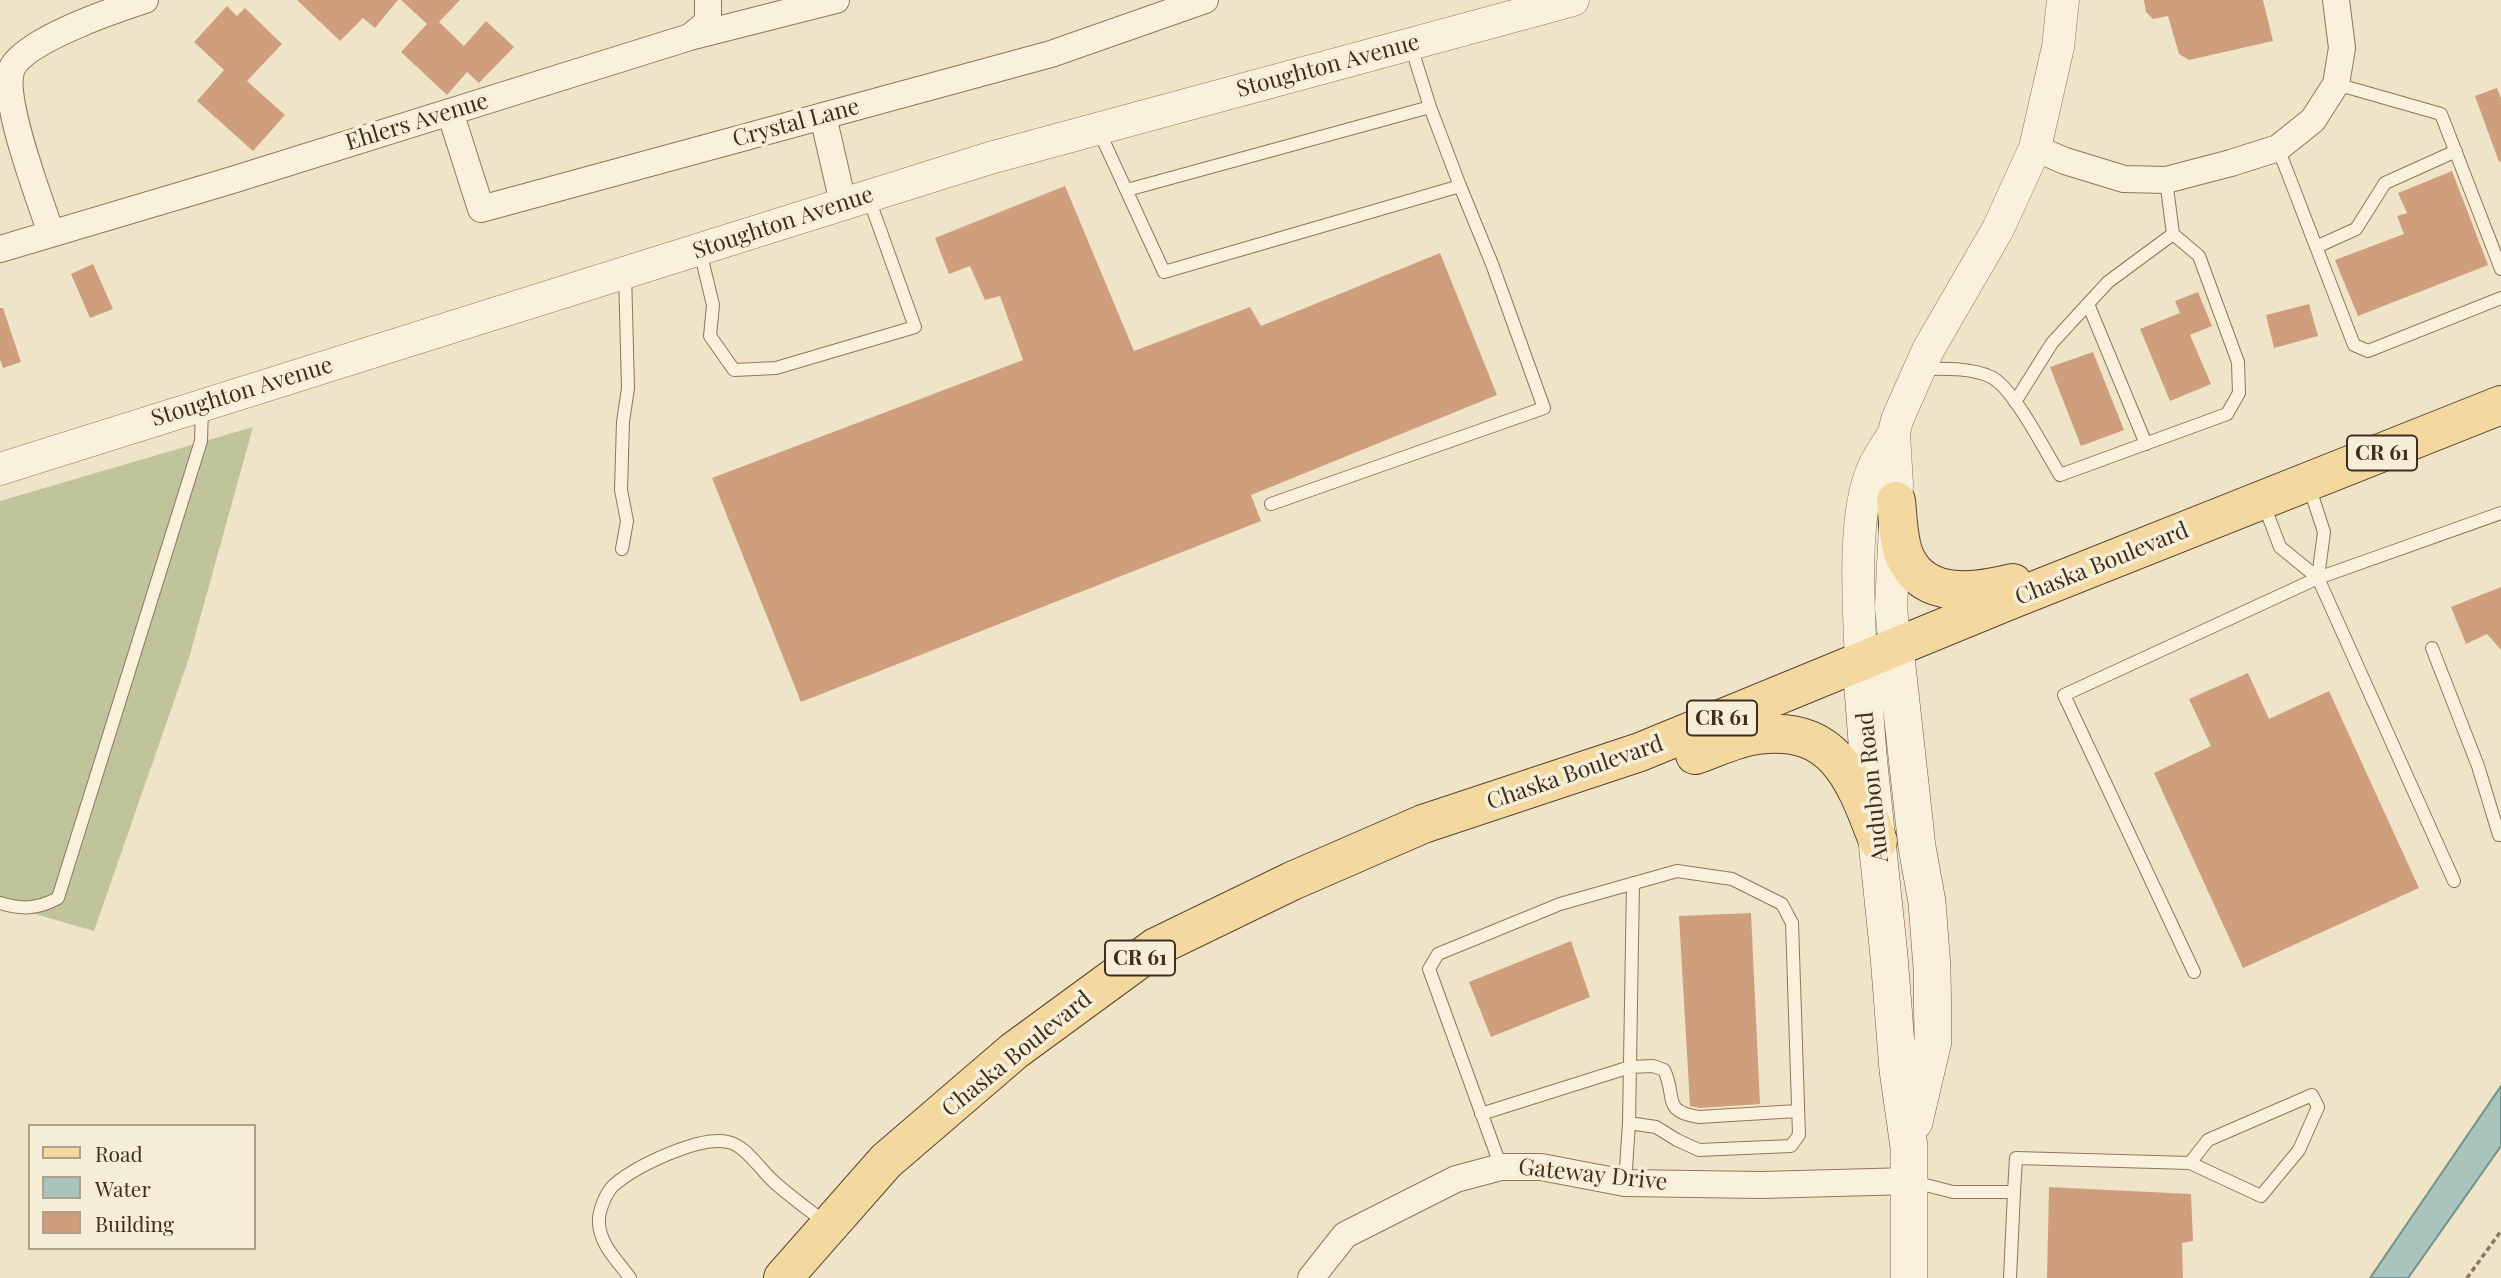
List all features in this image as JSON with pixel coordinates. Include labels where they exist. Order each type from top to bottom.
[{"type":"main road","name":"Chaska Boulevard","points":[[783,1278],[886,1161],[1014,1051],[1156,947],[1292,881],[1423,824],[1640,752],[2501,405]]},
{"type":"main road","points":[[1896,501],[1906,559],[1915,573],[1939,587],[1953,591],[1979,591],[2068,567],[2120,557]]},
{"type":"main road","name":"Audubon Road","points":[[1878,655],[1868,755],[1898,1070],[1910,1164],[1909,1278]]},
{"type":"main road","name":"Audubon Road","points":[[1878,655],[1913,809],[1927,902],[1932,968],[1933,1041],[1910,1164]]},
{"type":"main road","points":[[1582,771],[1684,759],[1754,735],[1796,737],[1817,743],[1846,769],[1858,788],[1878,841]]},
{"type":"street","points":[[51,233],[16,132],[8,95],[10,69],[33,47],[109,12],[145,0]]},
{"type":"street","points":[[690,37],[708,22],[708,0]]},
{"type":"street","name":"Ehlers Avenue","points":[[0,249],[229,181],[690,37],[836,0]]},
{"type":"street","name":"Crystal Lane","points":[[450,112],[481,209],[1051,54],[1205,0]]},
{"type":"street","name":"Stoughton Avenue","points":[[0,468],[855,200],[1097,129],[1573,0]]},
{"type":"street","name":"Audubon Road","points":[[1878,655],[1891,607],[1896,501],[1894,433],[1897,420],[1954,301],[1998,229],[2035,148],[2058,47],[2063,0]]},
{"type":"street","points":[[2035,148],[2124,179],[2166,180],[2278,148],[2313,120],[2336,84],[2342,48],[2336,0]]},
{"type":"street","points":[[823,116],[855,200]]},
{"type":"street","name":"Audubon Road","points":[[1878,655],[1858,604],[1859,551],[1863,506],[1871,471],[1894,433]]},
{"type":"street","name":"Gateway Drive","points":[[1311,1278],[1345,1236],[1456,1179],[1501,1167],[1541,1167],[1625,1183],[1761,1185],[1910,1164]]},
{"type":"lane","points":[[1271,504],[1544,408],[1492,264],[1430,107],[1410,43]]},
{"type":"lane","points":[[2336,84],[2441,114],[2501,269]]},
{"type":"lane","points":[[1127,190],[1430,107]]},
{"type":"lane","points":[[1097,129],[1164,272],[1460,186]]},
{"type":"lane","points":[[2278,148],[2354,345],[2368,351],[2501,298]]},
{"type":"lane","points":[[2316,247],[2356,229],[2385,183],[2456,151]]},
{"type":"lane","points":[[1920,369],[1950,369],[1992,377],[2015,402],[2060,475],[2227,414],[2239,393],[2238,362],[2199,256],[2174,234],[2166,180]]},
{"type":"lane","points":[[700,249],[713,305],[710,336],[734,370],[776,368],[915,327],[855,200]]},
{"type":"lane","points":[[2015,402],[2052,343],[2108,282],[2174,234]]},
{"type":"lane","points":[[622,549],[627,521],[621,491],[623,422],[628,388],[625,273]]},
{"type":"lane","points":[[2088,304],[2146,444]]},
{"type":"lane","points":[[0,903],[25,909],[58,898],[201,441],[202,405]]},
{"type":"lane","points":[[2308,482],[2324,532],[2318,578]]},
{"type":"lane","points":[[2262,500],[2280,547],[2318,578],[2454,881]]},
{"type":"lane","points":[[2194,972],[2064,695],[2318,578],[2501,513]]},
{"type":"lane","points":[[2432,649],[2501,835]]},
{"type":"lane","points":[[1501,1167],[1429,969],[1438,954],[1560,904],[1677,870],[1732,879],[1782,904],[1792,923],[1799,1135],[1791,1146],[1699,1150],[1656,1126],[1629,1123]]},
{"type":"lane","points":[[1625,1183],[1629,1123],[1633,883]]},
{"type":"lane","points":[[1481,1114],[1630,1066],[1653,1066],[1664,1070],[1675,1110],[1685,1115],[1797,1111]]},
{"type":"lane","points":[[2010,1278],[2017,1158],[2190,1163],[2261,1196],[2299,1150],[2318,1107],[2312,1095],[2208,1140],[2190,1163]]},
{"type":"lane","points":[[630,1278],[602,1241],[598,1221],[607,1195],[613,1185],[644,1166],[699,1143],[729,1142],[744,1151],[771,1179],[830,1226]]},
{"type":"lane","points":[[1910,1164],[1953,1192],[2014,1192]]},
{"type":"path","points":[[2467,1278],[2501,1231]]},
{"type":"green space","points":[[253,427],[189,658],[94,931],[0,904],[0,501]]},
{"type":"water","points":[[2501,1086],[2501,1146],[2408,1278],[2370,1278]]},
{"type":"building","points":[[297,0],[398,0],[375,28],[363,18],[340,41]]},
{"type":"building","points":[[401,0],[460,0],[439,22],[464,46],[486,21],[514,47],[479,83],[467,72],[447,95],[401,52],[427,24]]},
{"type":"building","points":[[2144,0],[2263,0],[2273,41],[2189,60],[2179,54],[2168,16],[2153,19],[2146,12]]},
{"type":"building","points":[[227,6],[237,16],[245,8],[282,44],[247,81],[285,115],[253,151],[197,101],[224,70],[194,42]]},
{"type":"building","points":[[2497,88],[2501,98],[2499,162],[2475,96]]},
{"type":"building","points":[[2452,171],[2488,265],[2358,316],[2335,260],[2404,234],[2397,216],[2407,213],[2398,193]]},
{"type":"building","points":[[1065,186],[1134,351],[1250,307],[1261,326],[1440,253],[1497,395],[1251,495],[1261,521],[801,702],[712,478],[1023,360],[1000,296],[985,300],[970,266],[949,274],[935,238]]},
{"type":"building","points":[[93,264],[113,309],[90,318],[71,274]]},
{"type":"building","points":[[2198,292],[2212,326],[2190,335],[2211,384],[2170,401],[2140,329],[2180,313],[2175,301]]},
{"type":"building","points":[[2309,304],[2318,336],[2274,348],[2266,315]]},
{"type":"building","points":[[0,308],[3,308],[21,362],[3,368],[0,359]]},
{"type":"building","points":[[2093,352],[2124,430],[2081,446],[2050,367]]},
{"type":"building","points":[[2501,587],[2501,650],[2487,634],[2466,644],[2451,607]]},
{"type":"building","points":[[2248,673],[2269,719],[2329,691],[2419,888],[2243,968],[2154,773],[2211,746],[2189,699]]},
{"type":"building","points":[[1751,913],[1760,1104],[1700,1108],[1690,1106],[1679,916]]},
{"type":"building","points":[[1571,941],[1590,997],[1491,1037],[1469,982]]},
{"type":"building","points":[[2049,1187],[2191,1194],[2193,1241],[2182,1243],[2183,1278],[2047,1278]]}]
